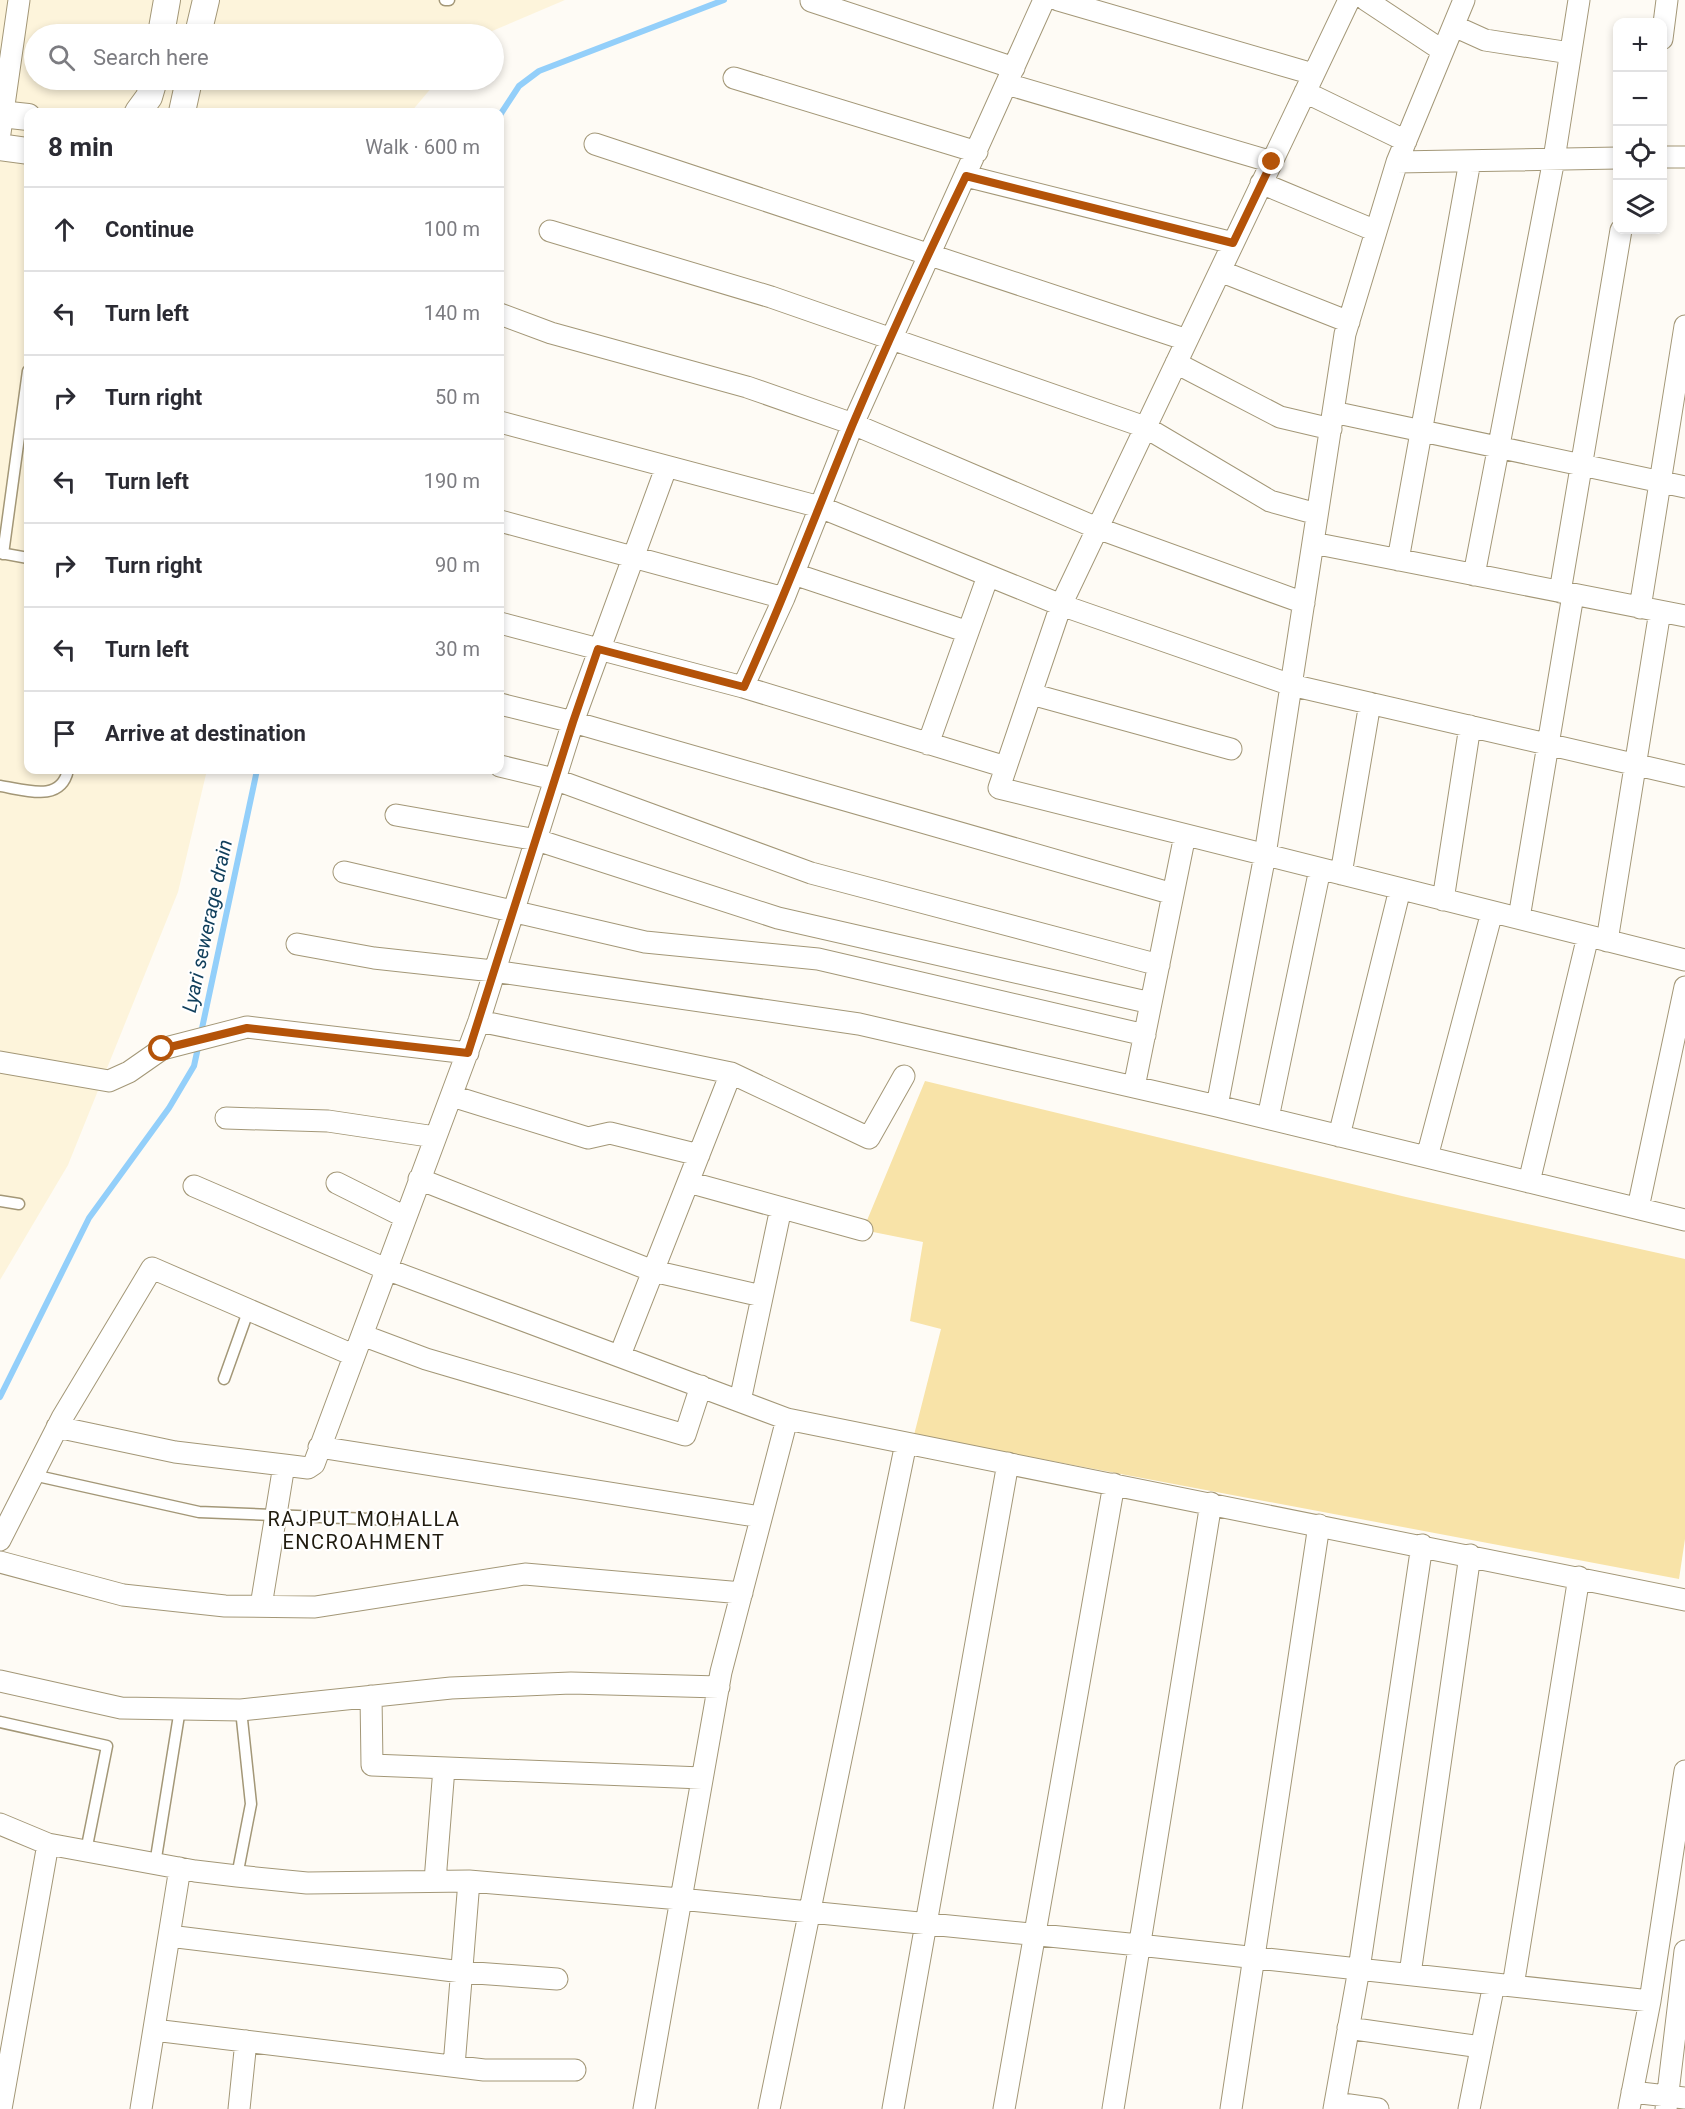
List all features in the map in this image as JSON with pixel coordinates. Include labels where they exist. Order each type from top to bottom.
[{"type":"street","points":[[19,0],[1,120],[24,117]]},
{"type":"street","points":[[162,24],[166,0]]},
{"type":"street","points":[[200,24],[206,0]]},
{"type":"street","points":[[744,687],[794,574],[853,424],[1044,0]]},
{"type":"street","points":[[1058,0],[1309,83],[1406,141]]},
{"type":"street","points":[[1349,0],[1061,605],[999,788],[1685,960]]},
{"type":"street","points":[[1366,0],[1443,51]]},
{"type":"street","points":[[1218,1106],[1265,855],[1349,322],[1397,162],[1464,0]]},
{"type":"street","points":[[1474,575],[1554,159],[1579,0]]},
{"type":"street","points":[[1665,18],[1667,0]]},
{"type":"street","points":[[811,1],[1010,76],[1272,162]]},
{"type":"street","points":[[1454,26],[1485,40],[1570,53]]},
{"type":"street","points":[[734,78],[977,152]]},
{"type":"street","points":[[141,108],[151,90]]},
{"type":"street","points":[[183,108],[187,90]]},
{"type":"street","points":[[595,144],[1186,340]]},
{"type":"street","points":[[0,147],[24,150]]},
{"type":"street","points":[[1667,157],[1685,157]]},
{"type":"street","points":[[1397,162],[1613,158]]},
{"type":"street","points":[[1398,560],[1470,161]]},
{"type":"street","points":[[966,176],[1233,243]]},
{"type":"street","points":[[1261,183],[1376,231]]},
{"type":"street","points":[[550,231],[771,297],[892,337],[1145,427],[1270,501],[1317,514]]},
{"type":"street","points":[[1519,918],[1548,745],[1581,465],[1621,234]]},
{"type":"street","points":[[1220,271],[1349,322]]},
{"type":"street","points":[[504,315],[551,333],[747,387],[853,424],[1097,528],[1304,603]]},
{"type":"street","points":[[1529,1182],[1598,938],[1636,765],[1660,482],[1685,326]]},
{"type":"street","points":[[1176,363],[1280,417],[1421,431],[1685,487]]},
{"type":"street","points":[[504,423],[666,468],[820,507],[1061,605],[1292,685],[1685,777]]},
{"type":"street","points":[[57,1427],[175,1452],[311,1467],[468,1053],[573,722],[666,468]]},
{"type":"street","points":[[504,522],[784,598]]},
{"type":"street","points":[[1313,543],[1685,616]]},
{"type":"street","points":[[794,574],[968,632]]},
{"type":"street","points":[[928,744],[988,576]]},
{"type":"street","points":[[504,624],[744,687],[1006,767]]},
{"type":"street","points":[[1031,694],[1231,748]]},
{"type":"street","points":[[1341,874],[1370,703]]},
{"type":"street","points":[[504,705],[573,722],[1173,894]]},
{"type":"street","points":[[1443,900],[1470,726]]},
{"type":"street","points":[[504,767],[554,779],[811,873],[1159,965]]},
{"type":"street","points":[[396,815],[537,840],[778,918],[1151,1003]]},
{"type":"street","points":[[1134,1087],[1185,835]]},
{"type":"street","points":[[1268,1118],[1320,869]]},
{"type":"street","points":[[344,872],[645,942],[818,959],[1145,1035]]},
{"type":"street","points":[[1339,1136],[1400,889]]},
{"type":"street","points":[[1427,1157],[1492,912]]},
{"type":"street","points":[[297,944],[374,958],[493,971],[859,1024],[1218,1106],[1685,1220]]},
{"type":"street","points":[[1638,1208],[1685,987]]},
{"type":"street","points":[[479,1021],[731,1073],[869,1138],[904,1076]]},
{"type":"street","points":[[0,1062],[109,1081],[129,1072],[162,1049],[247,1028],[468,1053]]},
{"type":"street","points":[[620,1355],[731,1073]]},
{"type":"street","points":[[452,1096],[588,1138],[610,1133],[699,1155]]},
{"type":"street","points":[[226,1118],[328,1121],[435,1137]]},
{"type":"street","points":[[419,1179],[653,1271],[762,1296]]},
{"type":"street","points":[[688,1182],[862,1230]]},
{"type":"street","points":[[337,1183],[405,1217]]},
{"type":"street","points":[[194,1186],[386,1269],[787,1419],[1422,1545],[1685,1600]]},
{"type":"street","points":[[740,1401],[781,1208]]},
{"type":"street","points":[[0,1540],[57,1427],[152,1268],[353,1356]]},
{"type":"street","points":[[362,1335],[426,1359],[685,1435],[701,1386]]},
{"type":"street","points":[[644,2109],[719,1688],[787,1419]]},
{"type":"street","points":[[768,2109],[807,1911],[906,1443]]},
{"type":"street","points":[[320,1447],[761,1517]]},
{"type":"street","points":[[893,2109],[924,1923],[1008,1463]]},
{"type":"street","points":[[261,1606],[274,1515],[284,1465]]},
{"type":"street","points":[[1004,2109],[1114,1484]]},
{"type":"street","points":[[1113,2109],[1211,1503]]},
{"type":"street","points":[[1231,2109],[1319,1525]]},
{"type":"street","points":[[1378,2109],[1334,2106],[1359,1969],[1422,1545]]},
{"type":"street","points":[[1410,1974],[1470,1555]]},
{"type":"street","points":[[0,1562],[123,1594],[225,1606],[315,1607],[525,1574],[742,1593]]},
{"type":"street","points":[[1469,2109],[1481,2047],[1503,1985],[1579,1577]]},
{"type":"street","points":[[0,1682],[121,1708],[241,1710],[451,1688],[571,1683],[719,1688]]},
{"type":"street","points":[[371,1696],[372,1764],[702,1778]]},
{"type":"street","points":[[435,1881],[444,1768]]},
{"type":"street","points":[[1685,1772],[1676,1888],[1630,2101],[1673,2101],[1685,1951]]},
{"type":"street","points":[[0,1824],[48,1845],[237,1876],[307,1883],[469,1881],[807,1911],[1503,1985],[1651,1997],[1681,1997]]},
{"type":"street","points":[[1,2109],[48,1845]]},
{"type":"street","points":[[141,2109],[180,1868]]},
{"type":"street","points":[[454,2066],[469,1881]]},
{"type":"street","points":[[169,1936],[462,1972],[557,1979]]},
{"type":"street","points":[[1348,2028],[1481,2047]]},
{"type":"street","points":[[154,2030],[484,2070],[575,2070]]},
{"type":"street","points":[[239,2109],[246,2041]]},
{"type":"lane","points":[[24,399],[2,554],[24,557]]},
{"type":"lane","points":[[0,786],[50,792],[61,787],[66,774]]},
{"type":"lane","points":[[0,1201],[19,1204]]},
{"type":"lane","points":[[224,1379],[249,1309]]},
{"type":"lane","points":[[33,1475],[199,1512],[394,1520]]},
{"type":"lane","points":[[154,1864],[180,1709]]},
{"type":"lane","points":[[237,1876],[251,1804],[241,1710]]},
{"type":"lane","points":[[0,1722],[107,1746],[86,1851]]},
{"type":"shaded area","points":[[0,0],[565,0],[504,26],[504,24],[24,24],[24,90],[430,90],[414,108],[24,108],[24,774],[206,774],[178,892],[68,1165],[0,1280]]},
{"type":"shaded area","points":[[925,1081],[1406,1197],[1685,1259],[1685,1539],[1679,1579],[914,1435],[941,1329],[910,1321],[923,1242],[863,1230]]},
{"type":"waterway","name":"Lyari sewerage drain","points":[[504,109],[519,86],[539,71],[724,0]]},
{"type":"waterway","name":"Lyari sewerage drain","points":[[201,1033],[256,774]]},
{"type":"waterway","name":"Lyari sewerage drain","points":[[0,1397],[89,1218],[169,1108],[194,1066],[199,1043]]},
{"type":"district","name":"RAJPUT MOHALLA ENCROAHMENT","points":[[364,1530]]},
{"type":"route","points":[[162,1049],[247,1028],[468,1053],[537,840],[554,779],[598,649],[744,687],[784,598],[853,424],[966,176],[1233,243],[1272,162]]}]
